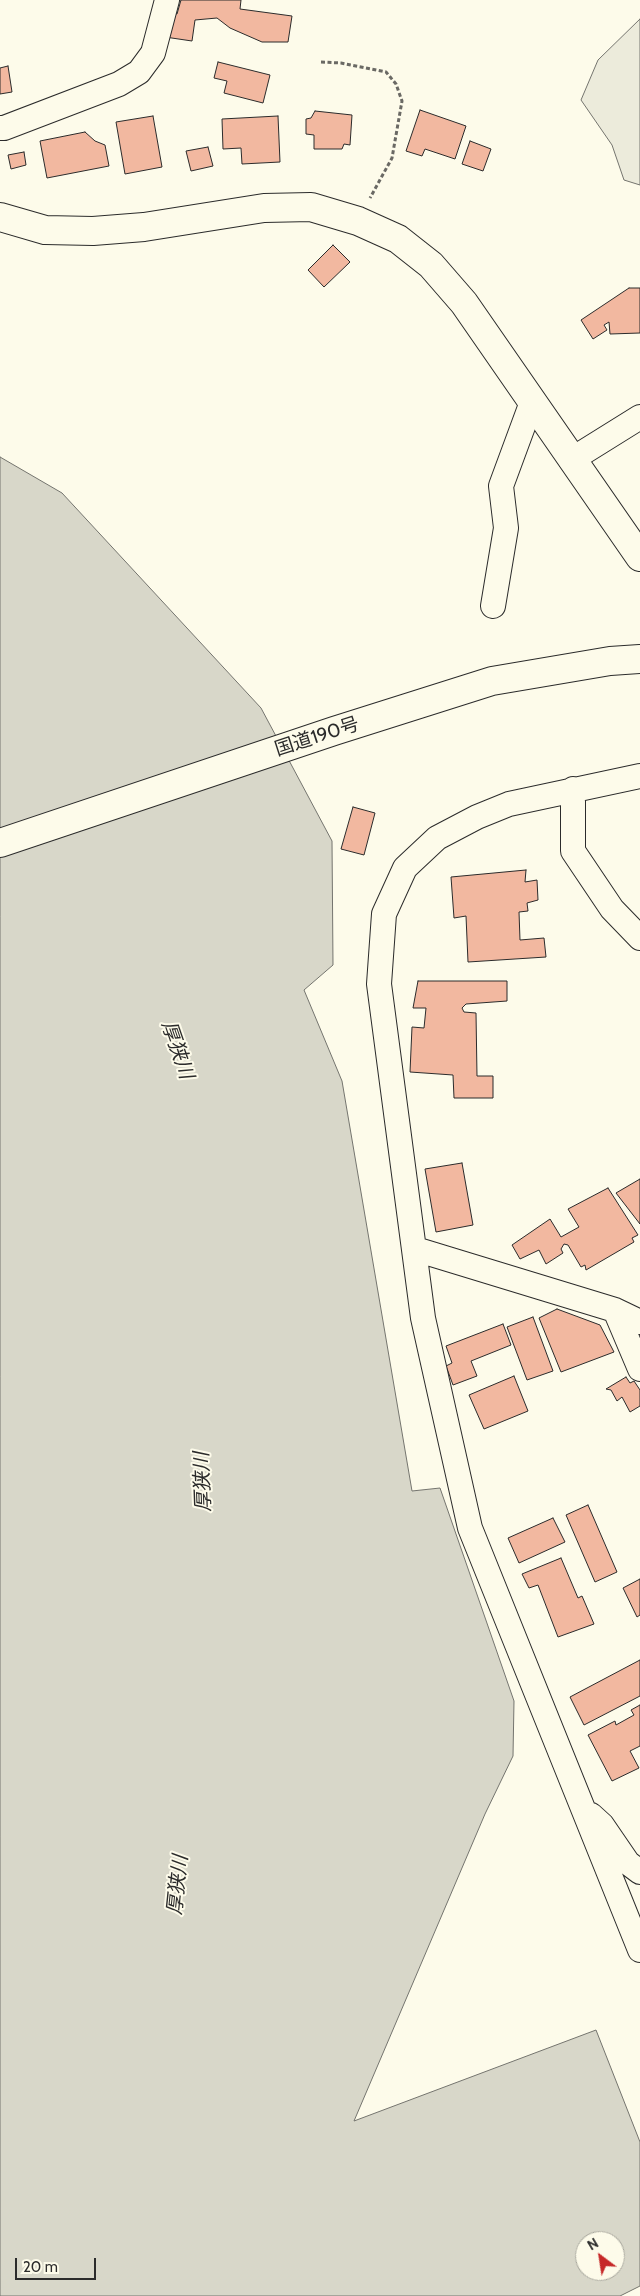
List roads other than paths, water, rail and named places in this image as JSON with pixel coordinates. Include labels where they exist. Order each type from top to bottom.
[{"type":"main road","points":[[0,217],[45,230],[93,231],[144,228],[264,208],[311,207],[358,221],[398,239],[431,265],[464,303],[640,557]]},
{"type":"main road","name":"国道190号","points":[[0,843],[334,731],[492,681],[610,661],[640,659]]},
{"type":"street","points":[[0,128],[119,84],[139,72],[153,53],[167,0]]},
{"type":"street","points":[[493,606],[506,528],[501,486],[532,402]]},
{"type":"street","points":[[571,460],[640,416]]},
{"type":"street","points":[[640,776],[510,804],[477,817],[437,838],[405,868],[384,914],[380,984],[391,1085],[416,1248],[423,1318],[470,1528],[640,1950]]},
{"type":"street","points":[[573,789],[573,851],[612,909],[640,938]]},
{"type":"street","points":[[416,1248],[615,1310],[640,1322]]},
{"type":"street","points":[[615,1310],[640,1369]]},
{"type":"street","points":[[580,1804],[602,1825],[628,1863],[640,1872]]},
{"type":"water","name":"厚狭川","points":[[0,457],[62,493],[261,708],[332,841],[333,965],[304,990],[342,1081],[412,1491],[440,1488],[514,1701],[513,1756],[485,1814],[354,2121],[596,2030],[640,2142],[640,2286],[620,2296],[0,2296]]}]
